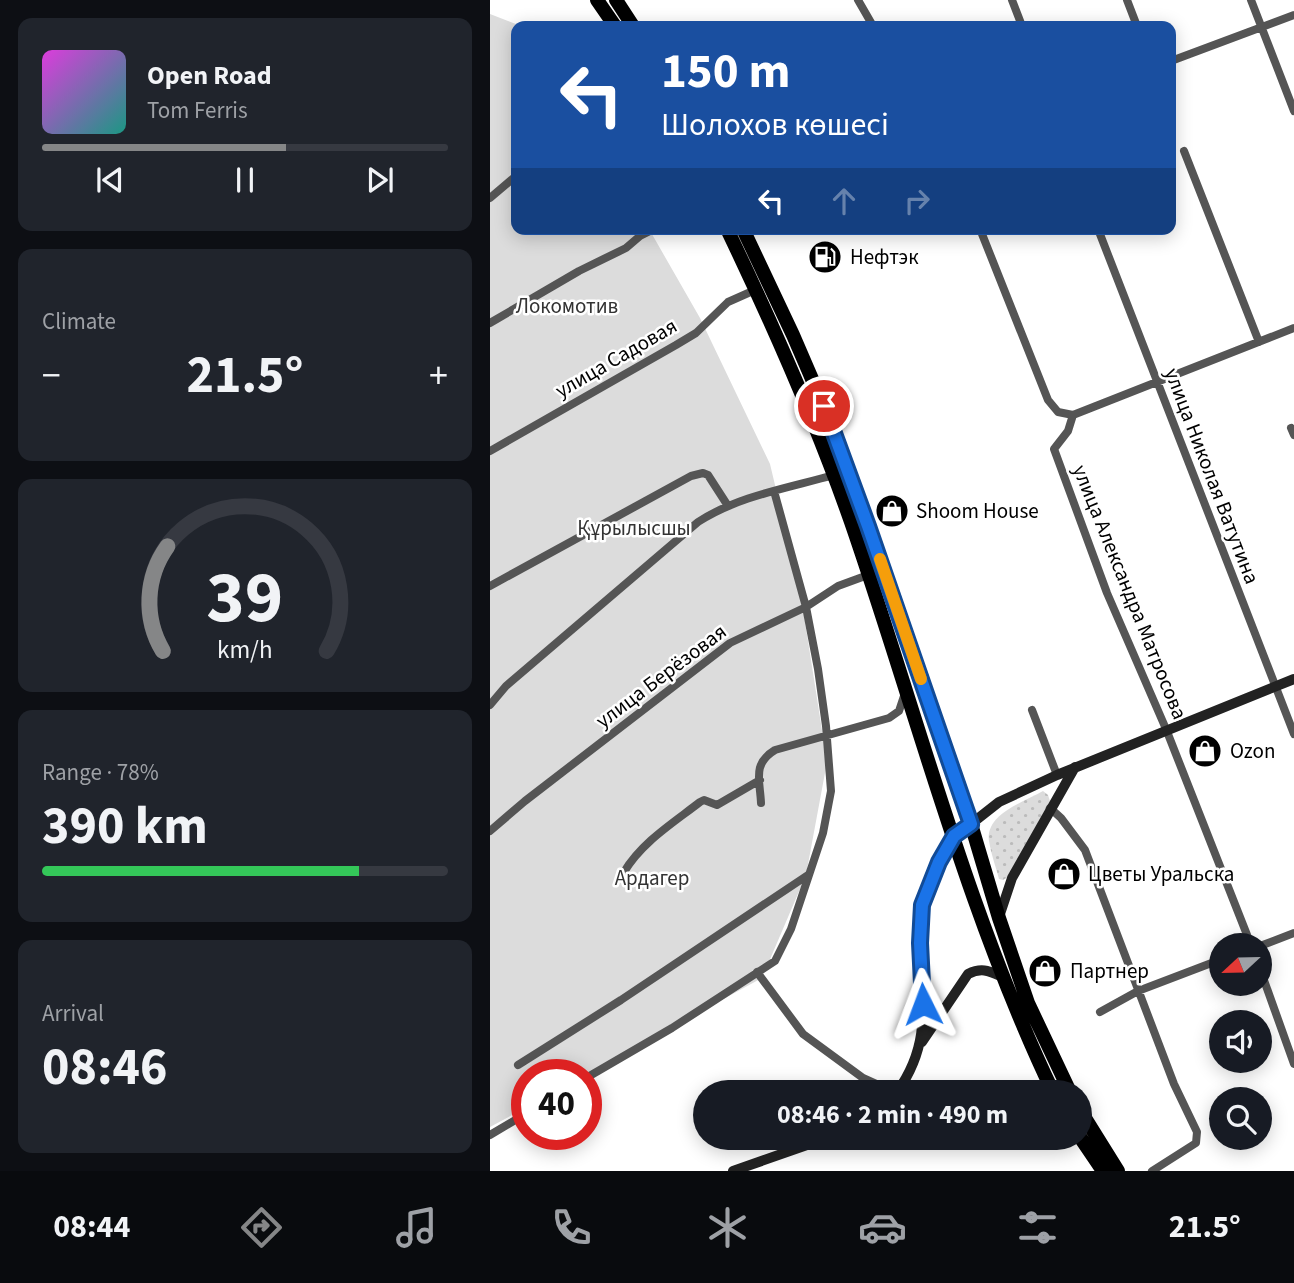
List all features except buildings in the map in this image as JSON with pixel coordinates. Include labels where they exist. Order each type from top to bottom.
[{"type":"highway","points":[[597,0],[612,21]]},
{"type":"highway","points":[[616,0],[630,21]]},
{"type":"highway","points":[[730,235],[797,381],[834,475],[954,836],[967,883],[1003,977],[1048,1080]]},
{"type":"highway","points":[[746,235],[834,430],[971,824],[1028,1003],[1064,1080]]},
{"type":"highway","points":[[954,836],[971,824]]},
{"type":"highway","points":[[1092,1129],[1118,1171]]},
{"type":"highway","points":[[1089,1150],[1103,1171]]},
{"type":"street","points":[[858,0],[870,21]]},
{"type":"street","points":[[1012,0],[1020,21]]},
{"type":"street","points":[[1127,0],[1135,21]]},
{"type":"street","points":[[1251,0],[1294,111]]},
{"type":"street","points":[[1176,59],[1294,15]]},
{"type":"street","points":[[1184,151],[1259,342]]},
{"type":"street","points":[[490,198],[511,180]]},
{"type":"street","points":[[490,323],[579,271],[626,248],[636,235]]},
{"type":"street","points":[[982,235],[1048,400],[1058,412],[1073,415],[1294,328]]},
{"type":"street","name":"улица Николая Ватутина","points":[[1100,235],[1294,734]]},
{"type":"street","name":"улица Садовая","points":[[490,451],[696,333],[728,302],[755,289]]},
{"type":"street","name":"улица Александра Матросова","points":[[1073,415],[1068,431],[1055,449],[1107,593],[1166,729],[1246,933]]},
{"type":"street","points":[[490,586],[691,476],[703,473],[708,475],[728,506]]},
{"type":"street","points":[[490,705],[506,686],[698,522],[719,508],[834,475]]},
{"type":"street","points":[[602,1069],[775,961],[791,929],[824,833],[831,791],[818,669],[806,607],[774,491]]},
{"type":"street","name":"улица Берёзовая","points":[[490,831],[730,643],[806,607],[838,586],[868,575]]},
{"type":"street","points":[[971,824],[999,802],[1057,775],[1294,679]]},
{"type":"street","points":[[761,803],[761,762],[766,755],[775,750],[889,718],[899,710],[906,691]]},
{"type":"street","points":[[1032,710],[1057,775]]},
{"type":"street","points":[[999,918],[1012,878],[1075,767]]},
{"type":"street","points":[[624,872],[632,858],[648,843],[699,802],[704,800],[717,805],[760,779]]},
{"type":"street","points":[[1050,808],[1085,850],[1174,1084],[1197,1132],[1196,1143],[1152,1171]]},
{"type":"street","points":[[921,1043],[922,905],[939,862],[954,836]]},
{"type":"street","points":[[528,1059],[809,874]]},
{"type":"street","points":[[1272,941],[1294,933]]},
{"type":"street","points":[[1100,1012],[1138,992],[1209,964]]},
{"type":"street","points":[[904,1080],[910,1073],[921,1043],[968,974],[977,970],[988,970],[1003,977]]},
{"type":"street","points":[[757,972],[803,1034],[868,1080]]},
{"type":"street","points":[[1270,996],[1294,1064]]},
{"type":"street","points":[[490,1135],[511,1123]]},
{"type":"street","points":[[733,1171],[793,1150]]},
{"type":"green space","points":[[490,14],[511,22],[511,235],[652,235],[700,318],[770,464],[800,590],[827,762],[806,875],[762,978],[602,1065],[602,1059],[511,1059],[511,1116],[490,1127]]},
{"type":"green space","points":[[1043,791],[1050,801],[1008,877],[999,879],[989,841],[993,823],[1007,810]]},
{"type":"slow traffic","points":[[880,559],[921,679]]},
{"type":"place","name":"Нефтэк","points":[[825,257]]},
{"type":"place","name":"Shoom House","points":[[892,511]]},
{"type":"place","name":"Ozon","points":[[1205,751]]},
{"type":"place","name":"Цветы Уральска","points":[[1064,874]]},
{"type":"place","name":"Партнер","points":[[1045,971]]},
{"type":"route","points":[[824,406],[971,824],[954,836],[939,862],[922,905],[920,943],[923,1004]]},
{"type":"park label","name":"Локомотив","points":[[567,306]]},
{"type":"park label","name":"Құрылысшы","points":[[634,528]]},
{"type":"park label","name":"Ардагер","points":[[652,878]]}]
